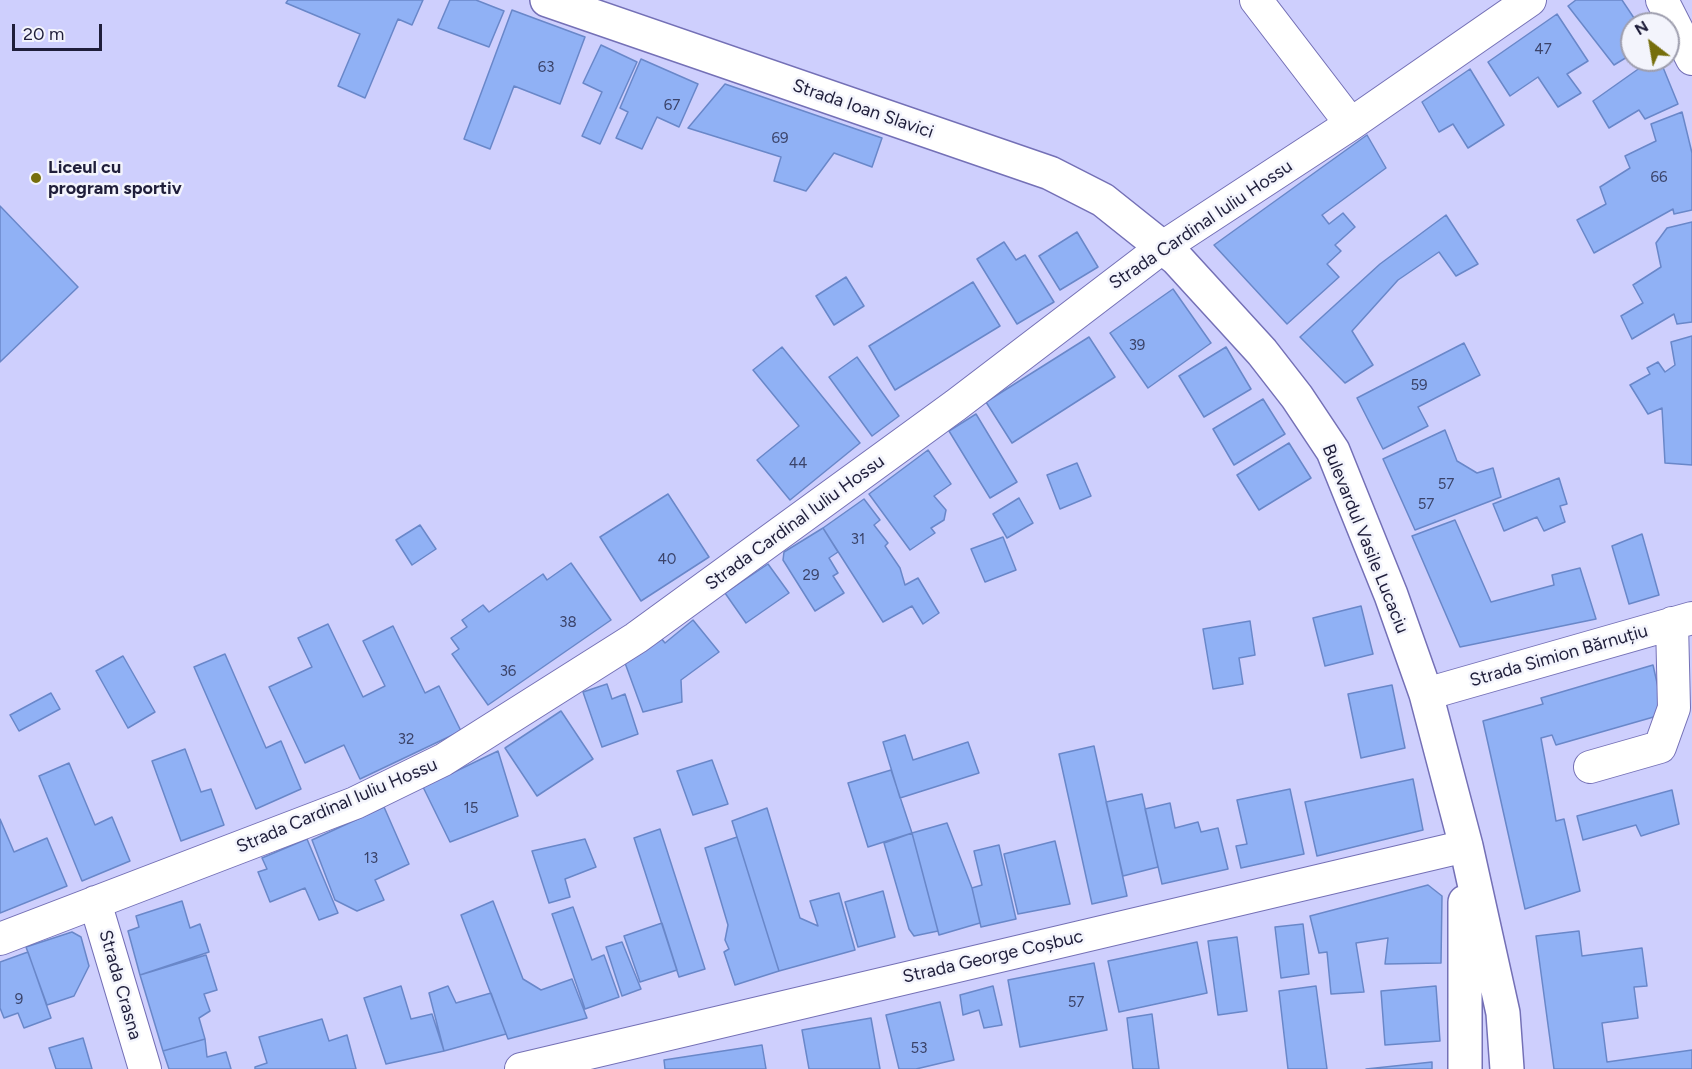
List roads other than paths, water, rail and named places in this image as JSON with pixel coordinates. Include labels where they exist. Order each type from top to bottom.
[{"type":"main road","name":"Strada Ioan Slavici","points":[[547,0],[1050,174],[1103,200],[1163,247]]},
{"type":"main road","name":"Bulevardul Vasile Lucaciu","points":[[1163,247],[1262,352],[1297,397],[1333,452],[1391,595],[1426,694],[1466,846],[1503,1013],[1507,1069]]},
{"type":"main road","name":"Bulevardul Vasile Lucaciu","points":[[1465,1069],[1466,846]]},
{"type":"street","points":[[1256,0],[1351,124]]},
{"type":"street","name":"Strada Cardinal Iuliu Hossu","points":[[0,939],[355,803],[443,760],[636,638],[956,405],[1163,247],[1351,124],[1530,0]]},
{"type":"street","points":[[1662,0],[1692,58]]},
{"type":"street","points":[[1590,767],[1660,747],[1674,708],[1682,620]]},
{"type":"street","name":"Strada Simion Bărnuțiu","points":[[1426,694],[1682,620]]},
{"type":"street","name":"Strada George Coșbuc","points":[[521,1069],[1466,846]]},
{"type":"street","name":"Strada Crasna","points":[[95,902],[144,1069]]},
{"type":"place","name":"Liceul cu program sportiv","points":[[36,178]]}]
